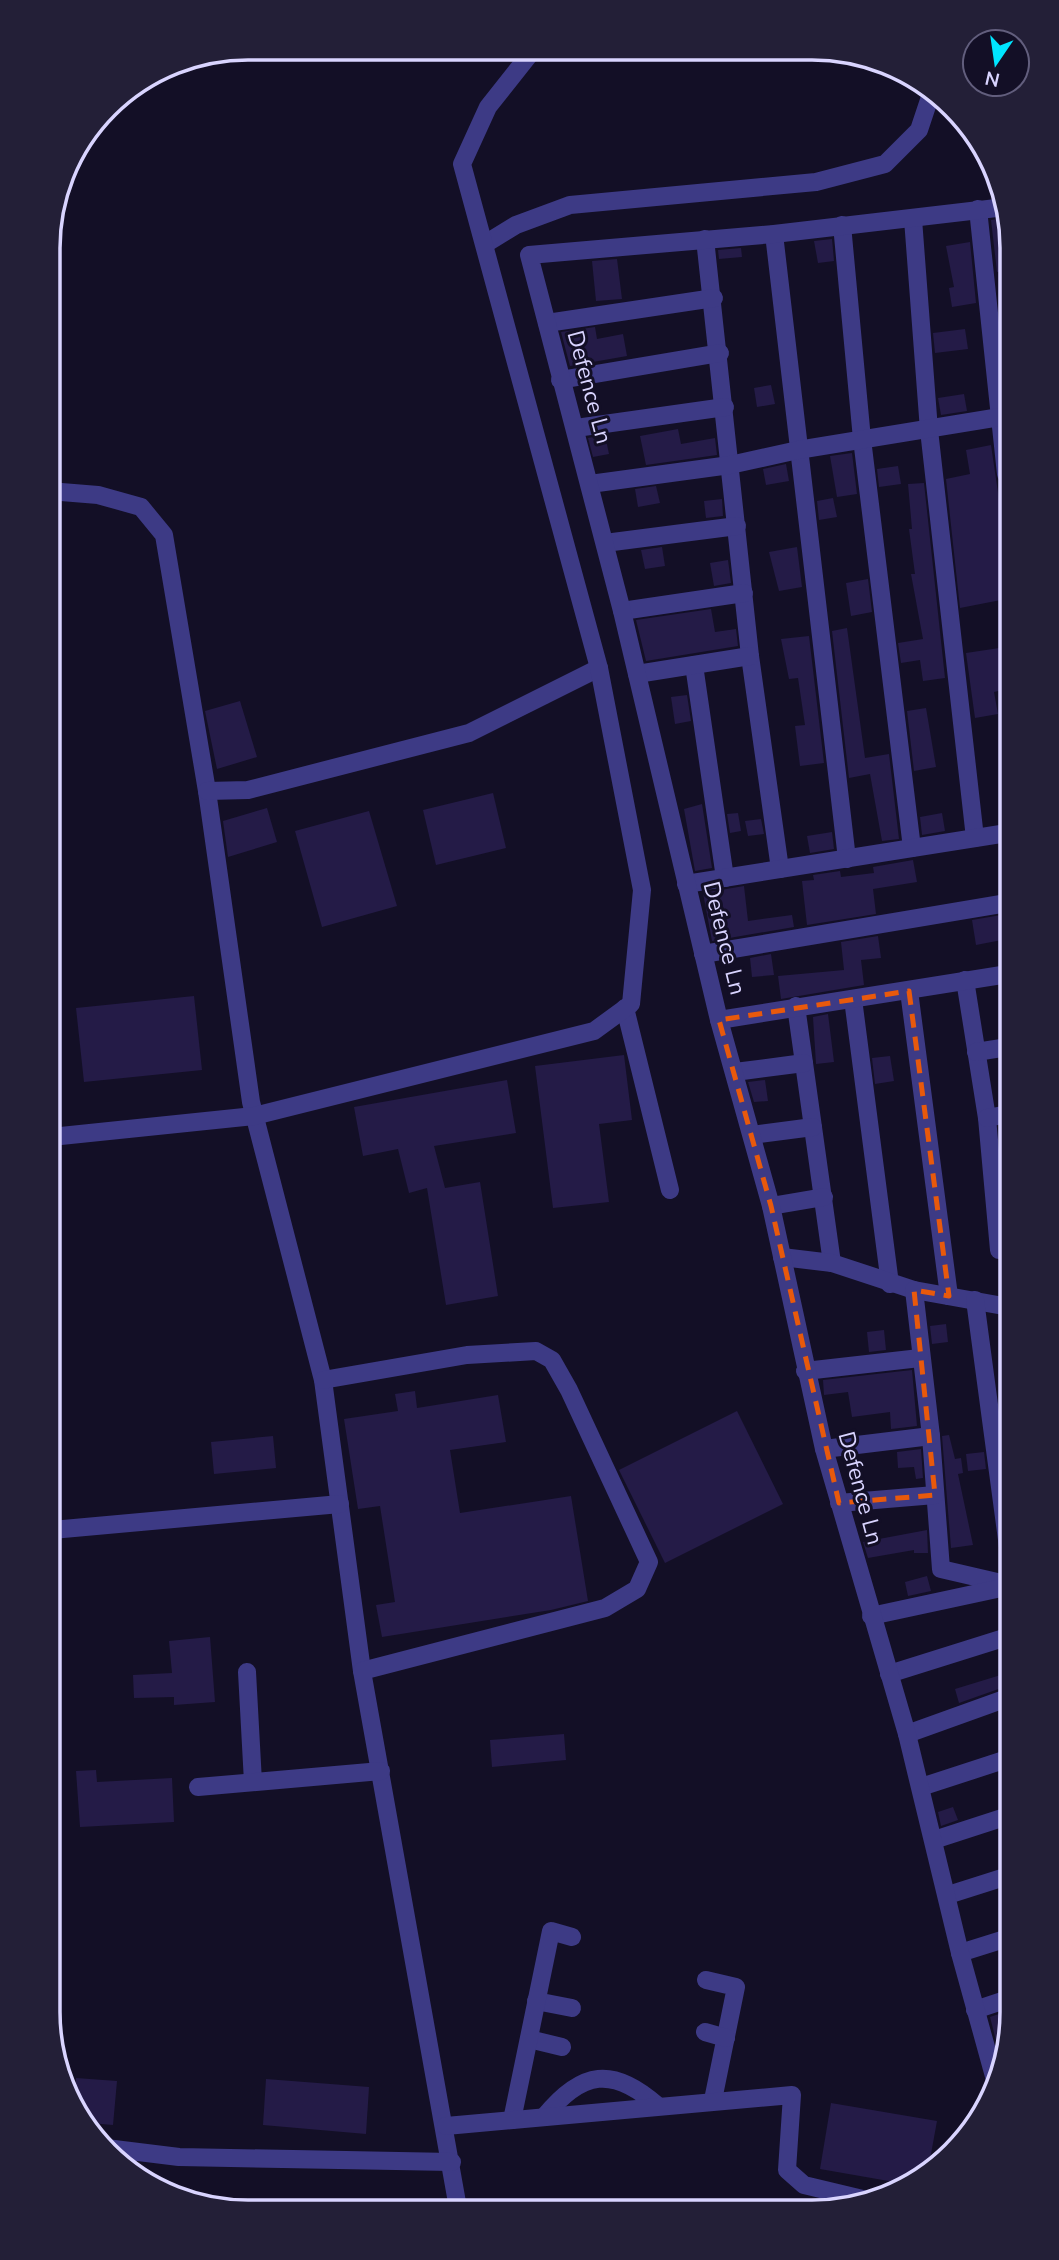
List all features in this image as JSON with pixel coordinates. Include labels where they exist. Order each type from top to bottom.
[{"type":"street","points":[[60,1136],[254,1116],[594,1031],[631,1003],[642,891],[599,668],[461,163],[488,107],[525,60]]},
{"type":"street","points":[[485,244],[516,225],[570,205],[816,182],[885,164],[919,130],[929,101]]},
{"type":"street","name":"Defence Ln","points":[[994,2056],[975,2010],[907,1734],[824,1449],[771,1206],[719,1020],[606,544],[576,428],[560,380],[530,254],[774,234],[913,219],[995,207]]},
{"type":"street","points":[[978,209],[1000,399]]},
{"type":"street","points":[[913,219],[929,430],[975,838]]},
{"type":"street","points":[[842,225],[862,439],[912,848]]},
{"type":"street","points":[[774,234],[848,859]]},
{"type":"street","points":[[705,239],[720,353],[750,656],[780,869]]},
{"type":"street","points":[[547,323],[714,298]]},
{"type":"street","points":[[560,380],[720,353]]},
{"type":"street","points":[[576,428],[725,407]]},
{"type":"street","points":[[590,484],[730,466],[799,450],[1000,417]]},
{"type":"street","points":[[60,492],[97,495],[141,507],[164,535],[207,791],[254,1116],[323,1380],[362,1671],[446,2126],[457,2200]]},
{"type":"street","points":[[606,544],[737,526]]},
{"type":"street","points":[[622,611],[744,593]]},
{"type":"street","points":[[637,674],[750,656]]},
{"type":"street","points":[[694,665],[725,878]]},
{"type":"street","points":[[207,791],[247,790],[469,733],[599,668]]},
{"type":"street","points":[[686,884],[1000,834]]},
{"type":"street","points":[[703,954],[1000,905]]},
{"type":"street","points":[[719,1020],[1000,975]]},
{"type":"street","points":[[965,980],[975,1052],[999,1173]]},
{"type":"street","points":[[909,991],[949,1296]]},
{"type":"street","points":[[853,999],[890,1284]]},
{"type":"street","points":[[796,1006],[832,1263]]},
{"type":"street","points":[[625,1008],[670,1190]]},
{"type":"street","points":[[975,1052],[1000,1048]]},
{"type":"street","points":[[735,1072],[804,1063]]},
{"type":"street","points":[[987,1118],[1000,1116]]},
{"type":"street","points":[[752,1135],[813,1127]]},
{"type":"street","points":[[771,1206],[824,1197]]},
{"type":"street","points":[[782,1257],[832,1263],[890,1284],[999,1305]]},
{"type":"street","points":[[914,1290],[931,1436],[941,1569],[999,1583]]},
{"type":"street","points":[[975,1300],[999,1482]]},
{"type":"street","points":[[323,1380],[467,1355],[536,1351],[552,1360],[569,1390],[649,1562],[637,1590],[605,1608],[362,1671]]},
{"type":"street","points":[[805,1371],[920,1358]]},
{"type":"street","points":[[824,1449],[931,1436]]},
{"type":"street","points":[[839,1503],[935,1495]]},
{"type":"street","points":[[60,1529],[340,1504]]},
{"type":"street","points":[[871,1616],[999,1587]]},
{"type":"street","points":[[889,1674],[999,1639]]},
{"type":"street","points":[[247,1672],[253,1782]]},
{"type":"street","points":[[907,1734],[999,1701]]},
{"type":"street","points":[[920,1787],[999,1761]]},
{"type":"street","points":[[198,1787],[381,1771]]},
{"type":"street","points":[[934,1840],[999,1819]]},
{"type":"street","points":[[948,1895],[999,1879]]},
{"type":"street","points":[[512,2120],[551,1931],[572,1937]]},
{"type":"street","points":[[960,1953],[999,1941]]},
{"type":"street","points":[[706,1980],[736,1987],[713,2101]]},
{"type":"street","points":[[537,2001],[572,2008]]},
{"type":"street","points":[[975,2010],[999,2002]]},
{"type":"street","points":[[705,2032],[726,2038]]},
{"type":"street","points":[[529,2039],[562,2047]]},
{"type":"street","points":[[544,2117],[561,2096],[595,2078],[617,2080],[636,2086],[658,2106]]},
{"type":"street","points":[[446,2126],[792,2095],[787,2170],[804,2185],[850,2196]]},
{"type":"street","points":[[120,2150],[179,2157],[452,2162]]},
{"type":"highlighted area","points":[[909,991],[949,1296],[914,1290],[935,1495],[839,1503],[771,1206],[719,1020]]},
{"type":"building","points":[[997,219],[998,223],[1000,272],[997,272],[991,220]]},
{"type":"building","points":[[832,239],[834,261],[818,263],[814,241]]},
{"type":"building","points":[[970,242],[976,303],[952,307],[949,288],[954,287],[946,246]]},
{"type":"building","points":[[741,248],[742,257],[719,259],[718,250]]},
{"type":"building","points":[[617,259],[622,299],[596,301],[592,261]]},
{"type":"building","points":[[595,327],[597,339],[623,334],[627,356],[570,366],[561,332]]},
{"type":"building","points":[[965,329],[968,349],[935,353],[933,333]]},
{"type":"building","points":[[771,385],[775,404],[757,407],[754,388]]},
{"type":"building","points":[[964,394],[967,411],[941,415],[938,398]]},
{"type":"building","points":[[678,429],[681,444],[715,438],[717,455],[646,465],[640,436]]},
{"type":"building","points":[[605,435],[609,454],[593,457],[588,438]]},
{"type":"building","points":[[991,445],[1000,505],[1000,600],[960,608],[946,479],[970,474],[966,450]]},
{"type":"building","points":[[852,453],[857,494],[837,497],[830,456]]},
{"type":"building","points":[[786,464],[789,481],[766,485],[763,469]]},
{"type":"building","points":[[898,466],[901,484],[879,487],[877,469]]},
{"type":"building","points":[[924,483],[945,678],[923,681],[920,660],[901,663],[898,643],[923,639],[911,574],[915,574],[909,529],[912,529],[908,484]]},
{"type":"building","points":[[656,486],[660,503],[638,507],[635,489]]},
{"type":"building","points":[[833,498],[837,517],[819,520],[817,501]]},
{"type":"building","points":[[722,499],[723,516],[706,518],[704,501]]},
{"type":"building","points":[[662,547],[665,566],[645,569],[641,550]]},
{"type":"building","points":[[797,547],[802,587],[779,591],[769,552]]},
{"type":"building","points":[[728,560],[731,583],[714,586],[710,563]]},
{"type":"building","points":[[868,579],[872,612],[851,616],[846,583]]},
{"type":"building","points":[[711,609],[715,632],[736,629],[738,646],[646,661],[636,620]]},
{"type":"building","points":[[847,628],[865,758],[889,754],[899,839],[882,841],[870,774],[849,778],[832,631]]},
{"type":"building","points":[[809,636],[824,763],[800,766],[795,726],[805,725],[798,678],[789,679],[781,639]]},
{"type":"building","points":[[1000,648],[1000,691],[994,692],[998,714],[975,718],[966,653]]},
{"type":"building","points":[[687,695],[691,721],[675,724],[671,697]]},
{"type":"building","points":[[240,701],[257,757],[217,769],[205,711]]},
{"type":"building","points":[[926,708],[936,767],[914,771],[907,711]]},
{"type":"building","points":[[493,793],[506,848],[436,865],[423,810]]},
{"type":"building","points":[[702,804],[712,868],[695,871],[684,809]]},
{"type":"building","points":[[267,808],[277,842],[228,857],[223,821]]},
{"type":"building","points":[[369,811],[397,906],[322,927],[295,831]]},
{"type":"building","points":[[738,813],[741,831],[730,833],[727,814]]},
{"type":"building","points":[[942,813],[945,831],[922,835],[920,817]]},
{"type":"building","points":[[761,819],[764,834],[748,836],[745,821]]},
{"type":"building","points":[[832,832],[834,849],[810,853],[807,836]]},
{"type":"building","points":[[913,860],[917,882],[873,889],[876,914],[807,925],[802,881],[814,880],[813,875],[840,871],[841,877],[874,873],[873,867]]},
{"type":"building","points":[[744,886],[748,921],[792,915],[794,927],[712,941],[703,893]]},
{"type":"building","points":[[1000,915],[1000,940],[976,945],[972,920]]},
{"type":"building","points":[[878,936],[881,958],[861,960],[864,985],[781,999],[778,976],[844,970],[841,942]]},
{"type":"building","points":[[771,954],[774,975],[752,977],[750,958]]},
{"type":"building","points":[[194,996],[202,1070],[84,1082],[76,1008]]},
{"type":"building","points":[[828,1014],[834,1062],[816,1064],[813,1017]]},
{"type":"building","points":[[624,1055],[632,1120],[599,1124],[609,1202],[553,1208],[535,1066]]},
{"type":"building","points":[[890,1056],[894,1081],[875,1084],[872,1058]]},
{"type":"building","points":[[507,1080],[516,1133],[434,1146],[445,1188],[480,1182],[498,1296],[446,1305],[427,1188],[409,1193],[398,1149],[363,1156],[354,1107]]},
{"type":"building","points":[[765,1080],[768,1101],[754,1102],[748,1082]]},
{"type":"building","points":[[946,1324],[948,1342],[932,1344],[930,1326]]},
{"type":"building","points":[[884,1330],[886,1350],[869,1352],[867,1332]]},
{"type":"building","points":[[912,1370],[917,1426],[891,1429],[890,1412],[852,1417],[848,1392],[824,1395],[823,1380]]},
{"type":"building","points":[[415,1391],[417,1408],[498,1395],[506,1442],[450,1450],[460,1513],[571,1496],[588,1601],[551,1610],[382,1637],[376,1605],[395,1602],[380,1506],[358,1509],[344,1419],[398,1411],[395,1394]]},
{"type":"building","points":[[737,1411],[783,1504],[665,1563],[619,1470]]},
{"type":"building","points":[[949,1435],[955,1459],[961,1458],[963,1473],[958,1474],[973,1545],[951,1548],[942,1436]]},
{"type":"building","points":[[273,1436],[276,1468],[214,1474],[211,1442]]},
{"type":"building","points":[[921,1449],[923,1478],[916,1479],[914,1467],[898,1468],[897,1452]]},
{"type":"building","points":[[984,1452],[986,1469],[968,1471],[966,1454]]},
{"type":"building","points":[[927,1530],[928,1553],[914,1553],[914,1550],[868,1558],[863,1542]]},
{"type":"building","points":[[927,1576],[931,1591],[908,1596],[905,1582]]},
{"type":"building","points":[[210,1637],[215,1702],[174,1705],[174,1697],[134,1698],[133,1675],[172,1673],[169,1641]]},
{"type":"building","points":[[999,1675],[999,1689],[959,1703],[955,1689]]},
{"type":"building","points":[[564,1734],[566,1760],[492,1767],[490,1740]]},
{"type":"building","points":[[96,1770],[97,1782],[172,1778],[174,1822],[80,1827],[76,1771]]},
{"type":"building","points":[[953,1807],[958,1820],[941,1826],[938,1812]]},
{"type":"building","points":[[999,2014],[997,2043],[990,2017]]},
{"type":"building","points":[[76,2078],[117,2081],[113,2125],[96,2124],[76,2087]]},
{"type":"building","points":[[266,2079],[369,2087],[366,2134],[263,2125]]},
{"type":"building","points":[[831,2103],[937,2121],[930,2158],[892,2182],[820,2169]]}]
